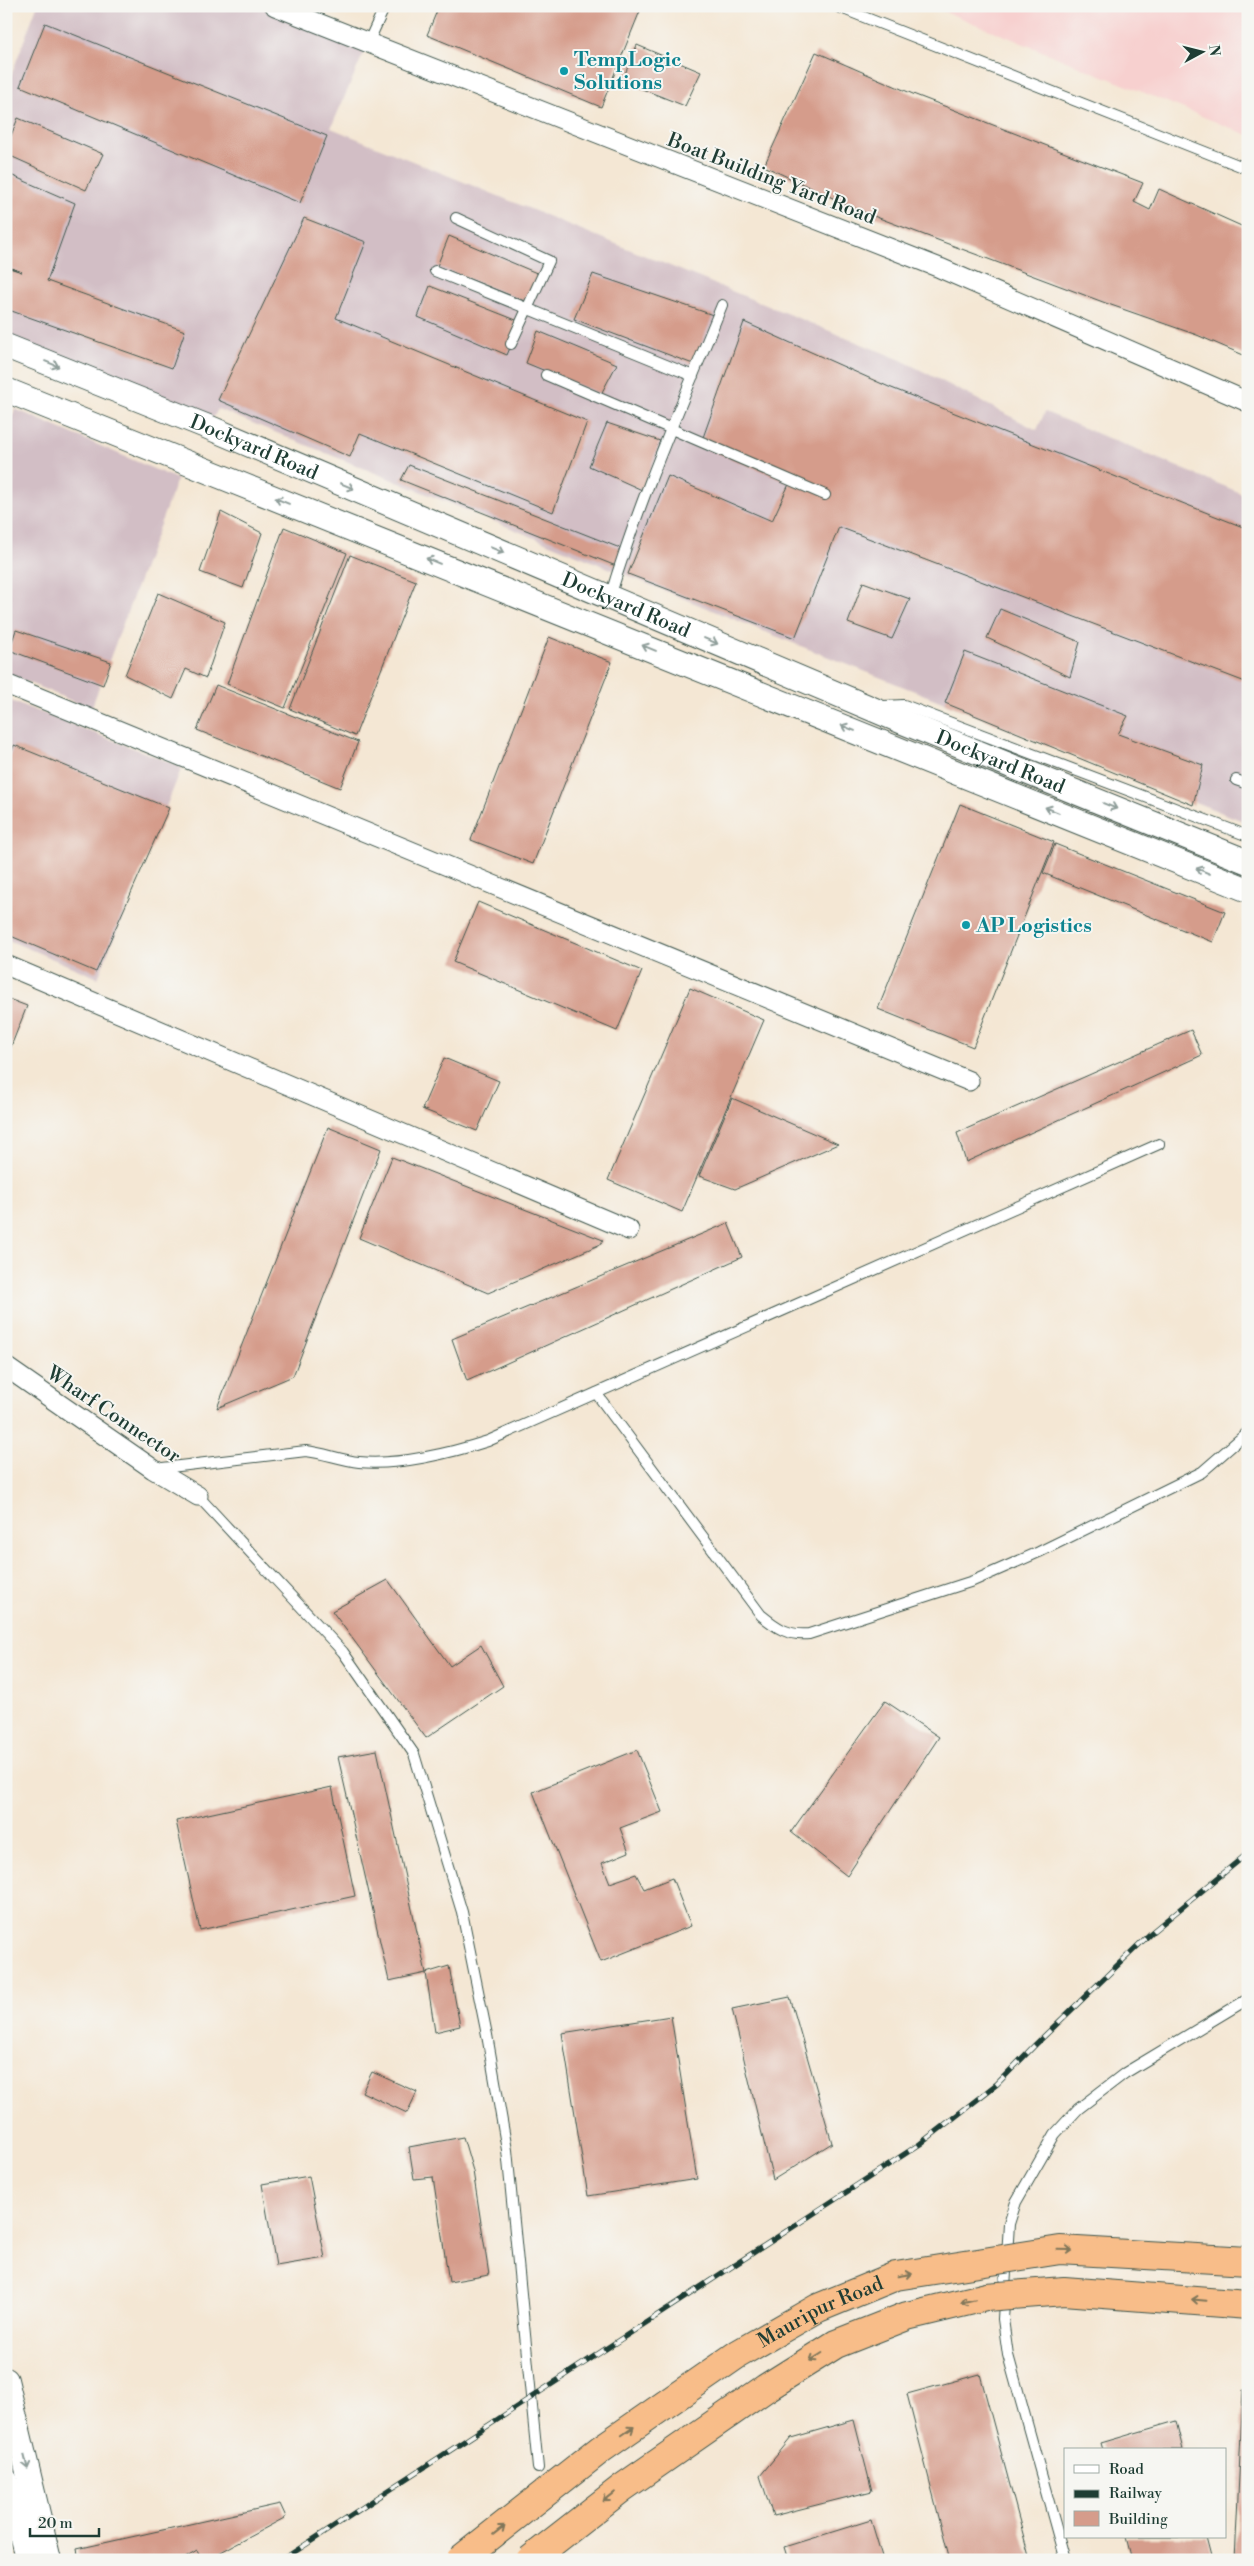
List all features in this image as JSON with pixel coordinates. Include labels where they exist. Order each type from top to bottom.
[{"type":"highway","name":"Mauripur Road","points":[[460,2560],[601,2449],[738,2354],[818,2308],[896,2276],[1060,2250],[1248,2261]]},
{"type":"highway","name":"Mauripur Road","points":[[530,2560],[622,2488],[766,2388],[836,2344],[907,2316],[986,2297],[1064,2290],[1248,2305]]},
{"type":"street","name":"Boat Building Yard Road","points":[[275,6],[940,268],[1248,402]]},
{"type":"street","name":"Dockyard Road","points":[[6,346],[208,426],[866,707],[1248,862]]},
{"type":"street","name":"Dockyard Road","points":[[6,390],[1248,890]]},
{"type":"street","points":[[6,684],[969,1081]]},
{"type":"street","points":[[6,965],[629,1230]]},
{"type":"street","name":"Wharf Connector","points":[[6,1367],[153,1469],[198,1496]]},
{"type":"street","points":[[6,2380],[49,2560]]},
{"type":"street","points":[[6,2481],[28,2560]]},
{"type":"lane","points":[[368,43],[385,6]]},
{"type":"lane","points":[[836,6],[1248,169]]},
{"type":"lane","points":[[456,218],[549,261],[512,344]]},
{"type":"lane","points":[[435,271],[693,376]]},
{"type":"lane","points":[[610,598],[620,565],[671,428],[722,304]]},
{"type":"lane","points":[[546,375],[826,494]]},
{"type":"lane","points":[[866,707],[904,705],[1248,836]]},
{"type":"lane","points":[[1236,780],[1248,784]]},
{"type":"lane","points":[[153,1469],[306,1451],[326,1453],[359,1462],[396,1461],[488,1441],[1160,1144]]},
{"type":"lane","points":[[596,1393],[761,1615],[779,1630],[796,1635],[809,1634],[973,1581],[1039,1552],[1202,1472],[1248,1432]]},
{"type":"lane","points":[[198,1496],[343,1652],[414,1754],[462,1912],[487,2035],[506,2150],[538,2468]]},
{"type":"lane","points":[[1065,2560],[1008,2355],[1003,2319],[1009,2224],[1016,2202],[1055,2134],[1078,2109],[1125,2073],[1248,1999]]},
{"type":"shaded area","points":[[37,6],[275,6],[368,43],[331,128],[901,360],[1037,430],[1045,412],[1248,496],[1248,823],[788,641],[218,409],[208,427],[6,346],[6,89]]},
{"type":"shaded area","points":[[931,6],[1248,6],[1248,135]]},
{"type":"shaded area","points":[[15,409],[177,479],[91,709],[6,673],[6,433]]},
{"type":"shaded area","points":[[6,699],[182,767],[98,978],[6,939]]},
{"type":"building","name":"TempLogic Solutions","points":[[439,6],[642,6],[601,107],[427,35]]},
{"type":"building","points":[[45,23],[327,136],[300,203],[20,86]]},
{"type":"building","points":[[637,45],[701,72],[685,106],[622,81]]},
{"type":"building","points":[[816,52],[913,94],[1143,183],[1134,202],[1150,210],[1159,189],[1248,229],[1248,357],[1197,335],[1111,305],[863,212],[764,166]]},
{"type":"building","points":[[6,71],[10,72],[7,83],[6,83]]},
{"type":"building","points":[[18,118],[103,154],[86,190],[6,154],[6,148]]},
{"type":"building","points":[[6,173],[75,203],[47,281],[185,331],[172,368],[6,309],[6,267],[22,272],[6,266]]},
{"type":"building","points":[[304,218],[366,242],[336,318],[587,422],[553,512],[360,433],[350,457],[218,400]]},
{"type":"building","points":[[449,236],[539,274],[527,302],[437,266]]},
{"type":"building","points":[[593,274],[713,315],[693,364],[574,319]]},
{"type":"building","points":[[430,286],[521,322],[507,355],[418,317]]},
{"type":"building","points":[[744,322],[889,387],[1248,529],[1248,683],[839,527],[795,638],[628,574],[668,476],[772,521],[790,482],[700,446]]},
{"type":"building","points":[[538,331],[617,364],[601,394],[526,363]]},
{"type":"building","points":[[607,423],[660,441],[642,490],[589,466]]},
{"type":"building","points":[[409,465],[625,550],[616,566],[401,480]]},
{"type":"building","points":[[221,512],[262,533],[243,588],[200,572]]},
{"type":"building","points":[[284,527],[347,553],[285,708],[227,684]]},
{"type":"building","points":[[350,555],[416,581],[355,736],[290,709]]},
{"type":"building","points":[[863,582],[910,599],[892,639],[848,623]]},
{"type":"building","points":[[158,593],[225,622],[206,678],[186,669],[173,699],[125,675]]},
{"type":"building","points":[[1000,609],[1080,642],[1070,677],[987,638]]},
{"type":"building","points":[[16,630],[111,662],[103,685],[9,650]]},
{"type":"building","points":[[549,637],[612,662],[533,864],[471,840]]},
{"type":"building","points":[[965,652],[1128,716],[1118,734],[1203,765],[1193,805],[945,703]]},
{"type":"building","points":[[216,685],[358,742],[340,788],[197,730]]},
{"type":"building","points":[[14,745],[169,808],[96,972],[6,934],[6,766]]},
{"type":"building","name":"AP Logistics","points":[[960,804],[1054,842],[973,1047],[878,1009]]},
{"type":"building","points":[[1055,844],[1225,912],[1213,942],[1043,873]]},
{"type":"building","points":[[478,902],[642,971],[617,1031],[453,962]]},
{"type":"building","points":[[690,988],[764,1020],[682,1212],[608,1180]]},
{"type":"building","points":[[6,998],[27,1006],[6,1059]]},
{"type":"building","points":[[1191,1030],[1202,1055],[966,1162],[957,1133]]},
{"type":"building","points":[[444,1058],[499,1081],[477,1131],[422,1109]]},
{"type":"building","points":[[732,1098],[838,1144],[735,1189],[699,1176]]},
{"type":"building","points":[[328,1127],[381,1149],[293,1376],[217,1408]]},
{"type":"building","points":[[392,1157],[603,1240],[601,1244],[488,1293],[359,1238]]},
{"type":"building","points":[[728,1223],[742,1257],[467,1381],[452,1339]]},
{"type":"building","points":[[388,1580],[450,1666],[481,1645],[503,1686],[426,1738],[332,1611]]},
{"type":"building","points":[[885,1701],[939,1737],[847,1876],[791,1832]]},
{"type":"building","points":[[377,1750],[426,1973],[389,1981],[338,1757]]},
{"type":"building","points":[[637,1750],[662,1812],[620,1828],[629,1852],[602,1863],[610,1883],[636,1874],[644,1889],[672,1878],[691,1926],[601,1962],[533,1792]]},
{"type":"building","points":[[332,1787],[355,1896],[200,1930],[176,1821]]},
{"type":"building","points":[[449,1966],[460,2026],[435,2032],[426,1973]]},
{"type":"building","points":[[790,1997],[832,2143],[773,2180],[732,2009]]},
{"type":"building","points":[[671,2016],[697,2179],[588,2196],[562,2033]]},
{"type":"building","points":[[372,2072],[417,2092],[407,2113],[362,2092]]},
{"type":"building","points":[[463,2137],[473,2171],[489,2275],[449,2282],[433,2177],[414,2179],[409,2147]]},
{"type":"building","points":[[309,2176],[325,2258],[276,2266],[262,2184]]},
{"type":"building","points":[[980,2374],[1030,2560],[950,2560],[907,2394]]},
{"type":"building","points":[[1243,2390],[1248,2391],[1248,2560],[1235,2560]]},
{"type":"building","points":[[854,2420],[872,2491],[773,2516],[760,2476],[791,2438]]},
{"type":"building","points":[[1176,2421],[1183,2448],[1102,2448],[1101,2443]]},
{"type":"building","points":[[280,2504],[286,2517],[206,2560],[202,2560],[197,2551],[182,2560],[79,2560],[77,2549]]},
{"type":"building","points":[[871,2520],[883,2560],[788,2560],[784,2547]]},
{"type":"building","points":[[1126,2538],[1206,2538],[1212,2560],[1132,2560]]},
{"type":"railway","points":[[282,2560],[920,2144],[997,2084],[1152,1932],[1248,1853]]},
{"type":"place","name":"TempLogic Solutions","points":[[564,71]]},
{"type":"place","name":"AP Logistics","points":[[966,925]]}]
